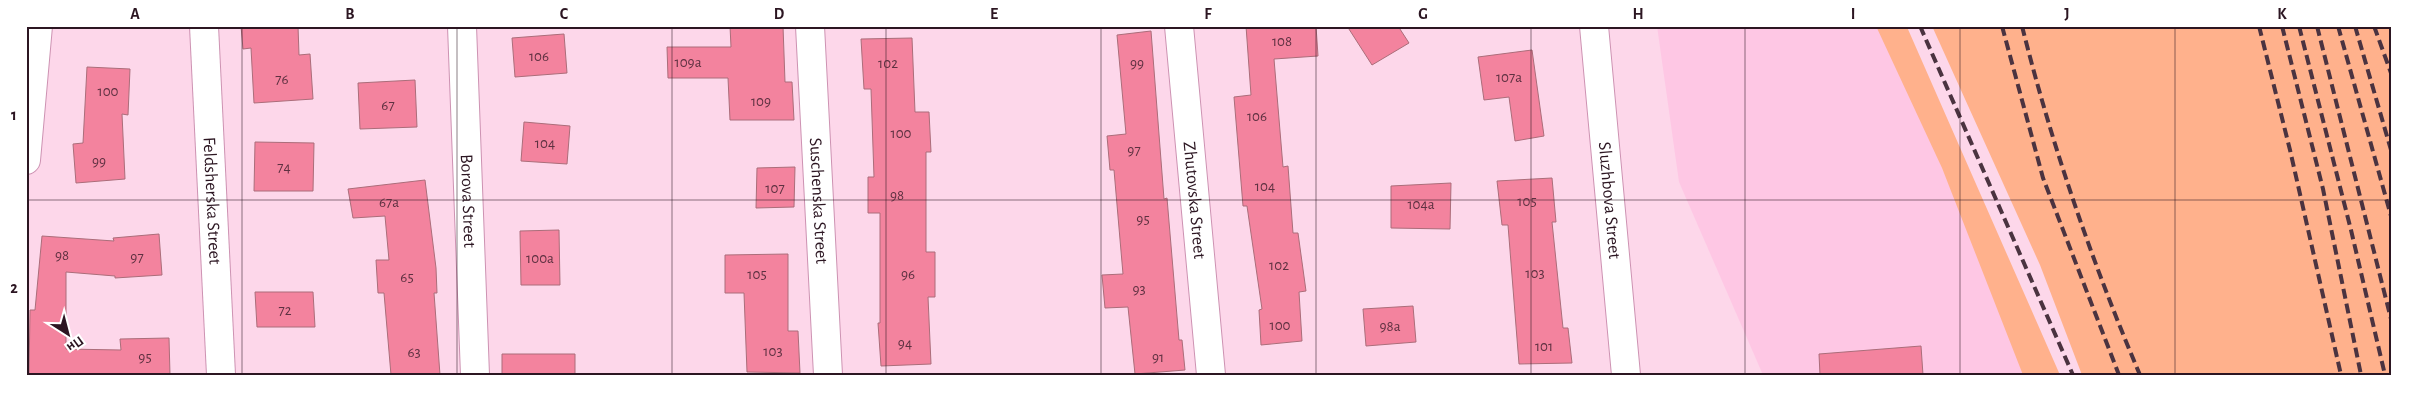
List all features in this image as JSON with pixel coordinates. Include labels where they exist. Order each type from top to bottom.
[{"type":"street","points":[[26,160],[38,26]]},
{"type":"street","name":"Feldsherska Street","points":[[204,26],[221,375]]},
{"type":"street","name":"Borova Street","points":[[462,26],[475,375]]},
{"type":"street","name":"Suschenska Street","points":[[810,26],[828,375]]},
{"type":"street","name":"Zhutovska Street","points":[[1179,26],[1211,375]]},
{"type":"street","name":"Sluzhbova Street","points":[[1594,26],[1626,375]]},
{"type":"shaded area","points":[[1657,26],[1883,26],[2028,375],[1763,375],[1679,182]]},
{"type":"shaded area","points":[[1876,26],[1907,27],[2060,375],[2023,375],[1942,168]]},
{"type":"shaded area","points":[[1932,26],[2391,26],[2391,375],[2082,375],[2040,265]]},
{"type":"building","points":[[241,26],[298,26],[299,55],[310,54],[313,99],[254,103],[251,48],[243,49]]},
{"type":"building","points":[[730,26],[783,26],[785,82],[792,82],[794,120],[730,120],[728,78],[668,78],[667,47],[731,47]]},
{"type":"building","points":[[1246,26],[1316,26],[1318,56],[1274,59],[1283,167],[1288,166],[1293,233],[1298,233],[1306,291],[1299,292],[1302,341],[1261,345],[1259,310],[1262,309],[1247,206],[1243,206],[1234,97],[1251,95]]},
{"type":"building","points":[[1347,26],[1398,26],[1409,43],[1372,65]]},
{"type":"building","points":[[1151,31],[1164,199],[1167,198],[1179,340],[1182,340],[1185,370],[1135,374],[1128,307],[1105,308],[1102,275],[1123,274],[1114,170],[1110,170],[1107,136],[1126,134],[1117,35]]},
{"type":"building","points":[[564,34],[567,73],[515,77],[512,38]]},
{"type":"building","points":[[912,38],[915,112],[929,112],[931,152],[926,152],[926,252],[935,252],[935,297],[928,297],[931,364],[881,366],[878,323],[880,323],[880,213],[868,213],[868,177],[874,177],[871,89],[864,89],[861,39]]},
{"type":"building","points":[[1532,50],[1544,136],[1515,141],[1509,97],[1484,100],[1478,57]]},
{"type":"building","points":[[87,67],[130,69],[128,115],[122,114],[125,179],[76,183],[73,144],[83,143]]},
{"type":"building","points":[[415,80],[417,127],[360,129],[358,83]]},
{"type":"building","points":[[524,122],[570,126],[567,164],[521,161]]},
{"type":"building","points":[[255,142],[314,143],[313,191],[254,191]]},
{"type":"building","points":[[795,167],[794,207],[756,208],[757,168]]},
{"type":"building","points":[[1552,178],[1556,222],[1552,222],[1563,328],[1568,328],[1572,363],[1519,364],[1508,225],[1502,225],[1497,181]]},
{"type":"building","points":[[425,180],[436,268],[437,293],[434,293],[440,375],[391,375],[384,293],[378,293],[376,260],[389,260],[385,216],[353,218],[348,189]]},
{"type":"building","points":[[1451,183],[1450,229],[1391,228],[1391,186]]},
{"type":"building","points":[[559,230],[560,285],[521,285],[520,231]]},
{"type":"building","points":[[159,234],[162,275],[115,278],[115,276],[66,272],[66,349],[121,350],[120,339],[169,338],[170,375],[29,375],[30,310],[35,310],[42,236],[114,241],[113,238]]},
{"type":"building","points":[[788,254],[788,331],[798,331],[800,373],[747,372],[744,293],[725,293],[725,255]]},
{"type":"building","points":[[255,292],[313,292],[315,327],[257,327]]},
{"type":"building","points":[[1413,306],[1416,342],[1366,346],[1363,309]]},
{"type":"building","points":[[1921,346],[1923,375],[1820,375],[1819,354]]},
{"type":"building","points":[[502,354],[575,354],[575,375],[502,375]]},
{"type":"railway","points":[[1920,26],[2073,375]]},
{"type":"railway","points":[[2002,26],[2043,178],[2119,375]]},
{"type":"railway","points":[[2022,26],[2046,115],[2074,203],[2089,247],[2140,375]]},
{"type":"railway","points":[[2259,26],[2290,150],[2341,375]]},
{"type":"railway","points":[[2282,26],[2323,189],[2361,375]]},
{"type":"railway","points":[[2299,26],[2351,230],[2385,375]]},
{"type":"railway","points":[[2317,26],[2391,319]]},
{"type":"railway","points":[[2338,26],[2391,216]]},
{"type":"railway","points":[[2355,26],[2391,150]]},
{"type":"railway","points":[[2374,26],[2391,73]]}]
